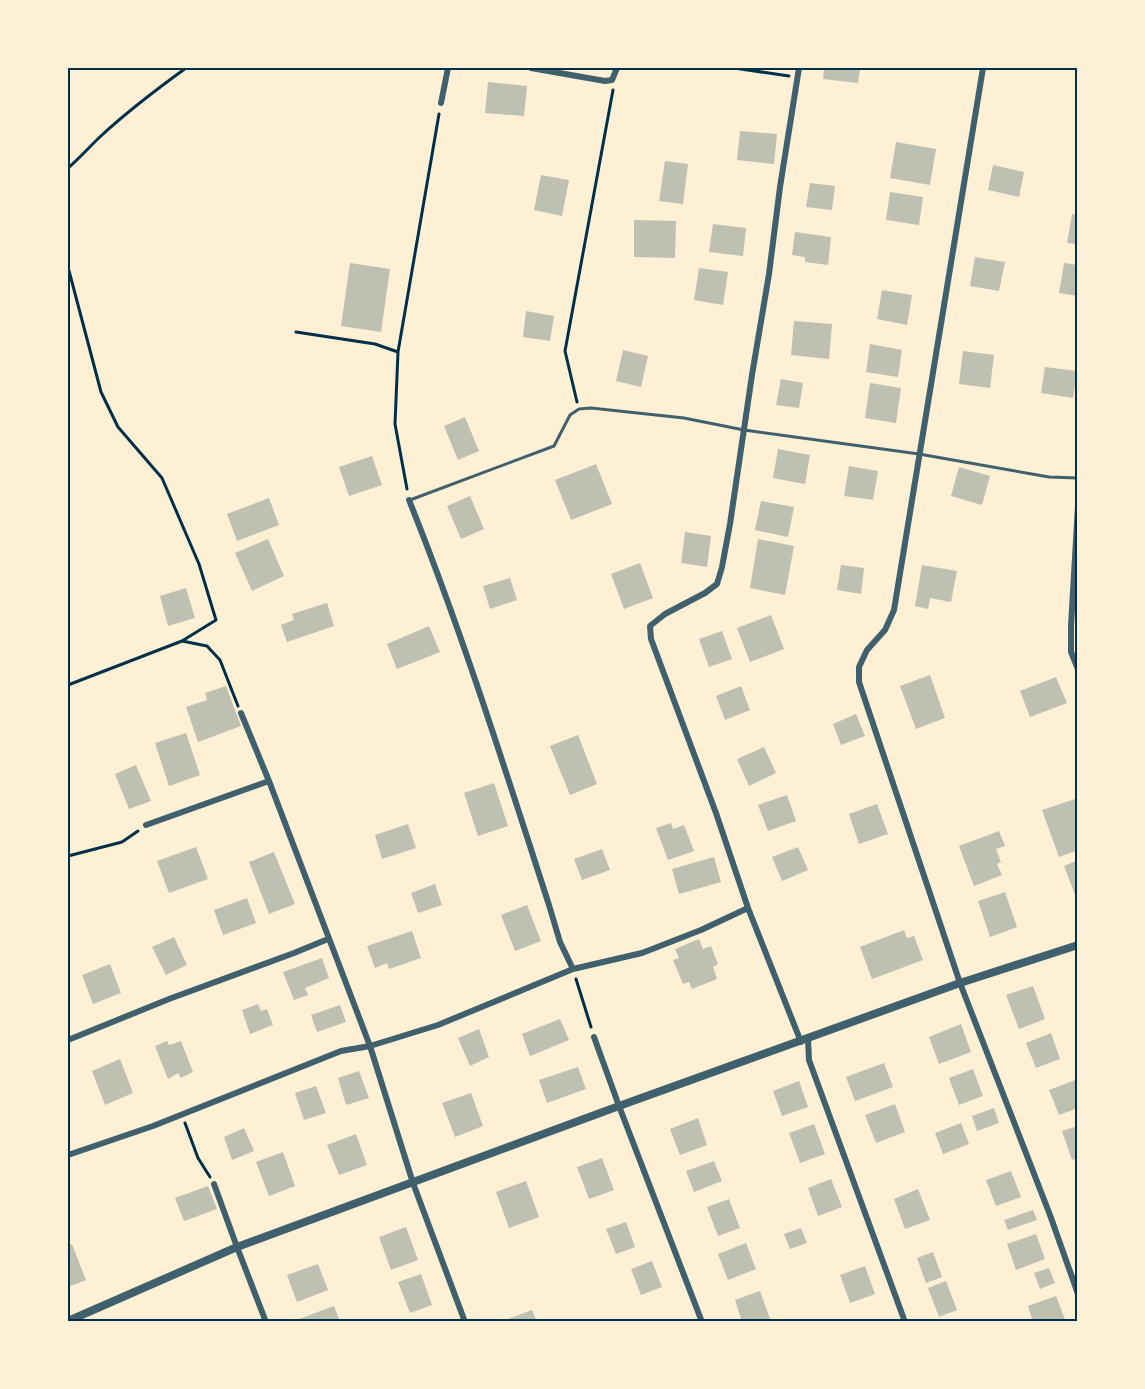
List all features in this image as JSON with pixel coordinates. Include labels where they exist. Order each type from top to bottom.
[{"type":"street","points":[[441,103],[448,68]]},
{"type":"street","points":[[531,68],[605,81],[612,80],[617,69]]},
{"type":"street","points":[[799,68],[722,567],[717,584],[665,614],[650,626],[651,639],[716,813],[748,908],[804,1040],[809,1060],[905,1322]]},
{"type":"street","points":[[983,68],[894,609],[885,630],[867,650],[859,667],[859,682],[960,983],[1050,1215],[1077,1294]]},
{"type":"street","points":[[409,500],[469,661],[560,942],[573,969]]},
{"type":"street","points":[[1077,506],[1071,626],[1071,652],[1077,669]]},
{"type":"street","points":[[241,713],[370,1046],[413,1183],[465,1322]]},
{"type":"street","points":[[146,825],[269,781]]},
{"type":"street","points":[[68,1155],[182,1115],[330,1054],[370,1046],[438,1025],[573,969],[642,953],[701,930],[748,908]]},
{"type":"street","points":[[68,1040],[328,939]]},
{"type":"street","points":[[70,1321],[237,1247],[960,983],[1077,945]]},
{"type":"street","points":[[594,1037],[702,1322]]},
{"type":"street","points":[[214,1184],[266,1322]]},
{"type":"lane","points":[[409,500],[555,446],[570,415],[579,409],[591,408],[684,418],[744,430],[919,454],[1049,477],[1077,478]]},
{"type":"path","points":[[68,168],[125,115],[186,68]]},
{"type":"path","points":[[734,68],[796,77]]},
{"type":"path","points":[[579,409],[565,351],[617,69]]},
{"type":"path","points":[[409,500],[395,424],[398,352],[441,103]]},
{"type":"path","points":[[68,267],[101,392],[118,427],[162,478],[199,564],[216,621],[182,641],[68,684]]},
{"type":"path","points":[[296,332],[375,344],[398,352]]},
{"type":"path","points":[[182,641],[207,646],[220,660],[241,713]]},
{"type":"path","points":[[68,856],[122,842],[146,825]]},
{"type":"path","points":[[573,969],[594,1037]]},
{"type":"path","points":[[182,1115],[198,1158],[214,1184]]},
{"type":"building","points":[[824,68],[860,68],[858,83],[823,79]]},
{"type":"building","points":[[488,82],[527,86],[524,116],[485,113]]},
{"type":"building","points":[[740,131],[777,134],[774,164],[737,160]]},
{"type":"building","points":[[896,142],[936,149],[930,185],[890,178]]},
{"type":"building","points":[[665,161],[688,164],[683,204],[659,201]]},
{"type":"building","points":[[993,165],[1024,172],[1019,197],[988,190]]},
{"type":"building","points":[[541,175],[569,180],[562,216],[534,210]]},
{"type":"building","points":[[810,183],[835,186],[832,210],[806,207]]},
{"type":"building","points":[[890,192],[923,197],[919,225],[886,220]]},
{"type":"building","points":[[1072,214],[1078,215],[1078,244],[1067,243]]},
{"type":"building","points":[[634,220],[676,221],[675,258],[634,257]]},
{"type":"building","points":[[713,224],[746,228],[743,256],[709,252]]},
{"type":"building","points":[[795,232],[831,237],[828,265],[805,262],[805,257],[792,255]]},
{"type":"building","points":[[975,257],[1005,262],[999,291],[970,286]]},
{"type":"building","points":[[350,263],[390,269],[381,332],[341,326]]},
{"type":"building","points":[[1064,263],[1078,265],[1078,296],[1059,293]]},
{"type":"building","points":[[699,268],[728,272],[723,305],[694,300]]},
{"type":"building","points":[[882,290],[912,295],[907,325],[877,319]]},
{"type":"building","points":[[526,311],[554,316],[550,341],[523,337]]},
{"type":"building","points":[[794,321],[832,324],[829,359],[791,355]]},
{"type":"building","points":[[870,344],[902,350],[898,377],[866,372]]},
{"type":"building","points":[[623,350],[648,356],[641,387],[616,381]]},
{"type":"building","points":[[963,351],[994,355],[990,388],[959,384]]},
{"type":"building","points":[[1045,367],[1077,371],[1073,398],[1041,393]]},
{"type":"building","points":[[781,379],[803,383],[799,408],[776,405]]},
{"type":"building","points":[[870,383],[901,388],[896,423],[865,418]]},
{"type":"building","points":[[465,417],[479,451],[458,460],[444,426]]},
{"type":"building","points":[[778,449],[810,455],[805,484],[773,478]]},
{"type":"building","points":[[372,456],[382,485],[349,496],[339,467]]},
{"type":"building","points":[[596,464],[612,504],[571,520],[555,480]]},
{"type":"building","points":[[849,466],[878,471],[873,500],[844,496]]},
{"type":"building","points":[[959,467],[990,476],[982,505],[951,496]]},
{"type":"building","points":[[470,496],[484,529],[461,539],[447,506]]},
{"type":"building","points":[[269,498],[279,525],[237,541],[227,514]]},
{"type":"building","points":[[761,501],[794,507],[788,537],[755,530]]},
{"type":"building","points":[[685,532],[711,536],[707,567],[681,563]]},
{"type":"building","points":[[268,539],[284,576],[252,591],[235,553]]},
{"type":"building","points":[[758,539],[794,546],[785,595],[750,588]]},
{"type":"building","points":[[640,563],[653,598],[624,609],[611,574]]},
{"type":"building","points":[[841,565],[864,568],[861,594],[837,590]]},
{"type":"building","points":[[922,565],[957,571],[951,602],[930,598],[928,609],[915,606]]},
{"type":"building","points":[[510,578],[517,600],[490,609],[483,586]]},
{"type":"building","points":[[186,588],[195,618],[168,626],[160,596]]},
{"type":"building","points":[[327,603],[334,626],[287,642],[281,625],[294,620],[292,614]]},
{"type":"building","points":[[771,615],[784,649],[750,662],[737,628]]},
{"type":"building","points":[[429,626],[440,652],[397,669],[387,644]]},
{"type":"building","points":[[722,631],[732,659],[709,667],[699,639]]},
{"type":"building","points":[[930,675],[945,718],[916,729],[900,686]]},
{"type":"building","points":[[1056,677],[1067,703],[1030,717],[1020,691]]},
{"type":"building","points":[[226,686],[241,726],[198,742],[186,707],[207,700],[205,693]]},
{"type":"building","points":[[741,686],[750,710],[725,720],[716,696]]},
{"type":"building","points":[[856,714],[865,736],[841,745],[833,724]]},
{"type":"building","points":[[186,733],[200,775],[169,786],[155,743]]},
{"type":"building","points":[[578,735],[597,784],[570,795],[550,746]]},
{"type":"building","points":[[764,747],[776,773],[749,786],[737,759]]},
{"type":"building","points":[[136,765],[151,801],[129,809],[115,774]]},
{"type":"building","points":[[494,783],[508,826],[478,836],[464,793]]},
{"type":"building","points":[[787,795],[796,821],[768,831],[758,805]]},
{"type":"building","points":[[1078,798],[1078,850],[1059,857],[1042,810]]},
{"type":"building","points":[[877,804],[888,834],[859,844],[849,814]]},
{"type":"building","points":[[671,823],[673,829],[684,825],[694,851],[668,860],[656,828]]},
{"type":"building","points":[[408,824],[416,848],[382,859],[375,835]]},
{"type":"building","points":[[999,831],[1005,846],[996,849],[1001,862],[997,864],[1002,875],[974,886],[959,846]]},
{"type":"building","points":[[196,847],[208,879],[169,893],[157,861]]},
{"type":"building","points":[[798,847],[808,870],[782,881],[772,857]]},
{"type":"building","points":[[602,849],[610,870],[582,880],[574,859]]},
{"type":"building","points":[[274,852],[295,904],[269,914],[249,862]]},
{"type":"building","points":[[714,857],[721,882],[679,894],[672,869]]},
{"type":"building","points":[[1078,860],[1078,900],[1077,900],[1064,866]]},
{"type":"building","points":[[435,884],[442,905],[418,913],[411,893]]},
{"type":"building","points":[[1005,892],[1017,927],[990,937],[978,901]]},
{"type":"building","points":[[247,898],[256,923],[223,935],[214,910]]},
{"type":"building","points":[[527,905],[541,941],[515,951],[501,915]]},
{"type":"building","points":[[904,930],[907,938],[914,936],[923,960],[872,979],[860,947]]},
{"type":"building","points":[[412,931],[421,958],[389,969],[387,963],[375,968],[367,946]]},
{"type":"building","points":[[174,937],[187,965],[166,975],[152,947]]},
{"type":"building","points":[[699,939],[703,949],[711,946],[718,964],[713,967],[717,979],[692,989],[689,982],[683,984],[673,960],[679,958],[675,949]]},
{"type":"building","points":[[322,958],[329,978],[305,988],[308,995],[294,1000],[283,972]]},
{"type":"building","points":[[110,964],[121,993],[93,1004],[82,975]]},
{"type":"building","points":[[1033,986],[1045,1019],[1019,1029],[1006,995]]},
{"type":"building","points":[[258,1004],[261,1011],[267,1009],[273,1025],[250,1034],[242,1010]]},
{"type":"building","points":[[340,1005],[346,1022],[317,1032],[311,1015]]},
{"type":"building","points":[[560,1019],[569,1040],[530,1056],[522,1034]]},
{"type":"building","points":[[961,1024],[971,1052],[939,1064],[929,1037]]},
{"type":"building","points":[[479,1029],[489,1057],[470,1066],[458,1038]]},
{"type":"building","points":[[1051,1033],[1060,1059],[1036,1068],[1026,1043]]},
{"type":"building","points":[[167,1041],[169,1045],[181,1041],[193,1072],[181,1078],[178,1073],[168,1079],[155,1046]]},
{"type":"building","points":[[120,1059],[133,1093],[105,1105],[92,1071]]},
{"type":"building","points":[[884,1063],[893,1087],[855,1101],[846,1077]]},
{"type":"building","points":[[578,1067],[586,1089],[547,1103],[539,1080]]},
{"type":"building","points":[[973,1069],[983,1096],[959,1105],[949,1078]]},
{"type":"building","points":[[359,1071],[369,1098],[346,1105],[338,1078]]},
{"type":"building","points":[[1078,1079],[1078,1108],[1059,1115],[1049,1090]]},
{"type":"building","points":[[799,1081],[808,1107],[782,1116],[773,1091]]},
{"type":"building","points":[[316,1086],[326,1113],[304,1120],[295,1093]]},
{"type":"building","points":[[471,1093],[483,1126],[455,1137],[442,1103]]},
{"type":"building","points":[[895,1104],[905,1132],[876,1143],[865,1115]]},
{"type":"building","points":[[994,1108],[999,1123],[977,1131],[972,1116]]},
{"type":"building","points":[[698,1118],[707,1145],[680,1155],[670,1129]]},
{"type":"building","points":[[961,1123],[969,1144],[943,1154],[935,1133]]},
{"type":"building","points":[[814,1124],[825,1154],[800,1163],[789,1133]]},
{"type":"building","points":[[1078,1126],[1078,1158],[1072,1160],[1062,1131]]},
{"type":"building","points":[[244,1128],[254,1151],[232,1160],[224,1137]]},
{"type":"building","points":[[356,1134],[367,1165],[339,1175],[327,1145]]},
{"type":"building","points":[[283,1152],[295,1186],[269,1196],[256,1162]]},
{"type":"building","points":[[602,1158],[614,1190],[589,1199],[577,1167]]},
{"type":"building","points":[[714,1161],[722,1181],[694,1192],[686,1171]]},
{"type":"building","points":[[1011,1171],[1021,1197],[996,1206],[986,1180]]},
{"type":"building","points":[[831,1179],[842,1207],[818,1216],[808,1188]]},
{"type":"building","points":[[526,1181],[539,1217],[509,1228],[496,1192]]},
{"type":"building","points":[[208,1186],[217,1209],[184,1221],[175,1198]]},
{"type":"building","points":[[918,1189],[930,1220],[905,1229],[894,1199]]},
{"type":"building","points":[[729,1199],[740,1228],[718,1236],[707,1207]]},
{"type":"building","points":[[1033,1210],[1037,1220],[1008,1230],[1004,1220]]},
{"type":"building","points":[[626,1222],[635,1247],[616,1254],[606,1229]]},
{"type":"building","points":[[406,1227],[418,1260],[391,1270],[379,1237]]},
{"type":"building","points":[[801,1228],[807,1243],[790,1249],[784,1234]]},
{"type":"building","points":[[1036,1234],[1045,1259],[1016,1270],[1007,1244]]},
{"type":"building","points":[[746,1243],[756,1269],[728,1280],[718,1254]]},
{"type":"building","points":[[72,1244],[86,1280],[68,1287],[68,1246]]},
{"type":"building","points":[[933,1252],[942,1277],[926,1283],[917,1258]]},
{"type":"building","points":[[652,1261],[662,1287],[641,1295],[631,1269]]},
{"type":"building","points":[[318,1264],[328,1290],[297,1302],[287,1275]]},
{"type":"building","points":[[865,1266],[875,1294],[850,1303],[840,1275]]},
{"type":"building","points":[[1049,1268],[1055,1283],[1040,1289],[1034,1273]]},
{"type":"building","points":[[421,1274],[432,1305],[410,1313],[398,1282]]},
{"type":"building","points":[[946,1281],[957,1310],[939,1317],[928,1288]]},
{"type":"building","points":[[760,1291],[770,1319],[762,1322],[742,1322],[735,1300]]},
{"type":"building","points":[[1056,1296],[1066,1322],[1033,1322],[1028,1306]]},
{"type":"building","points":[[334,1306],[340,1322],[300,1322],[299,1319]]},
{"type":"building","points":[[532,1310],[537,1322],[503,1322],[503,1321]]}]
